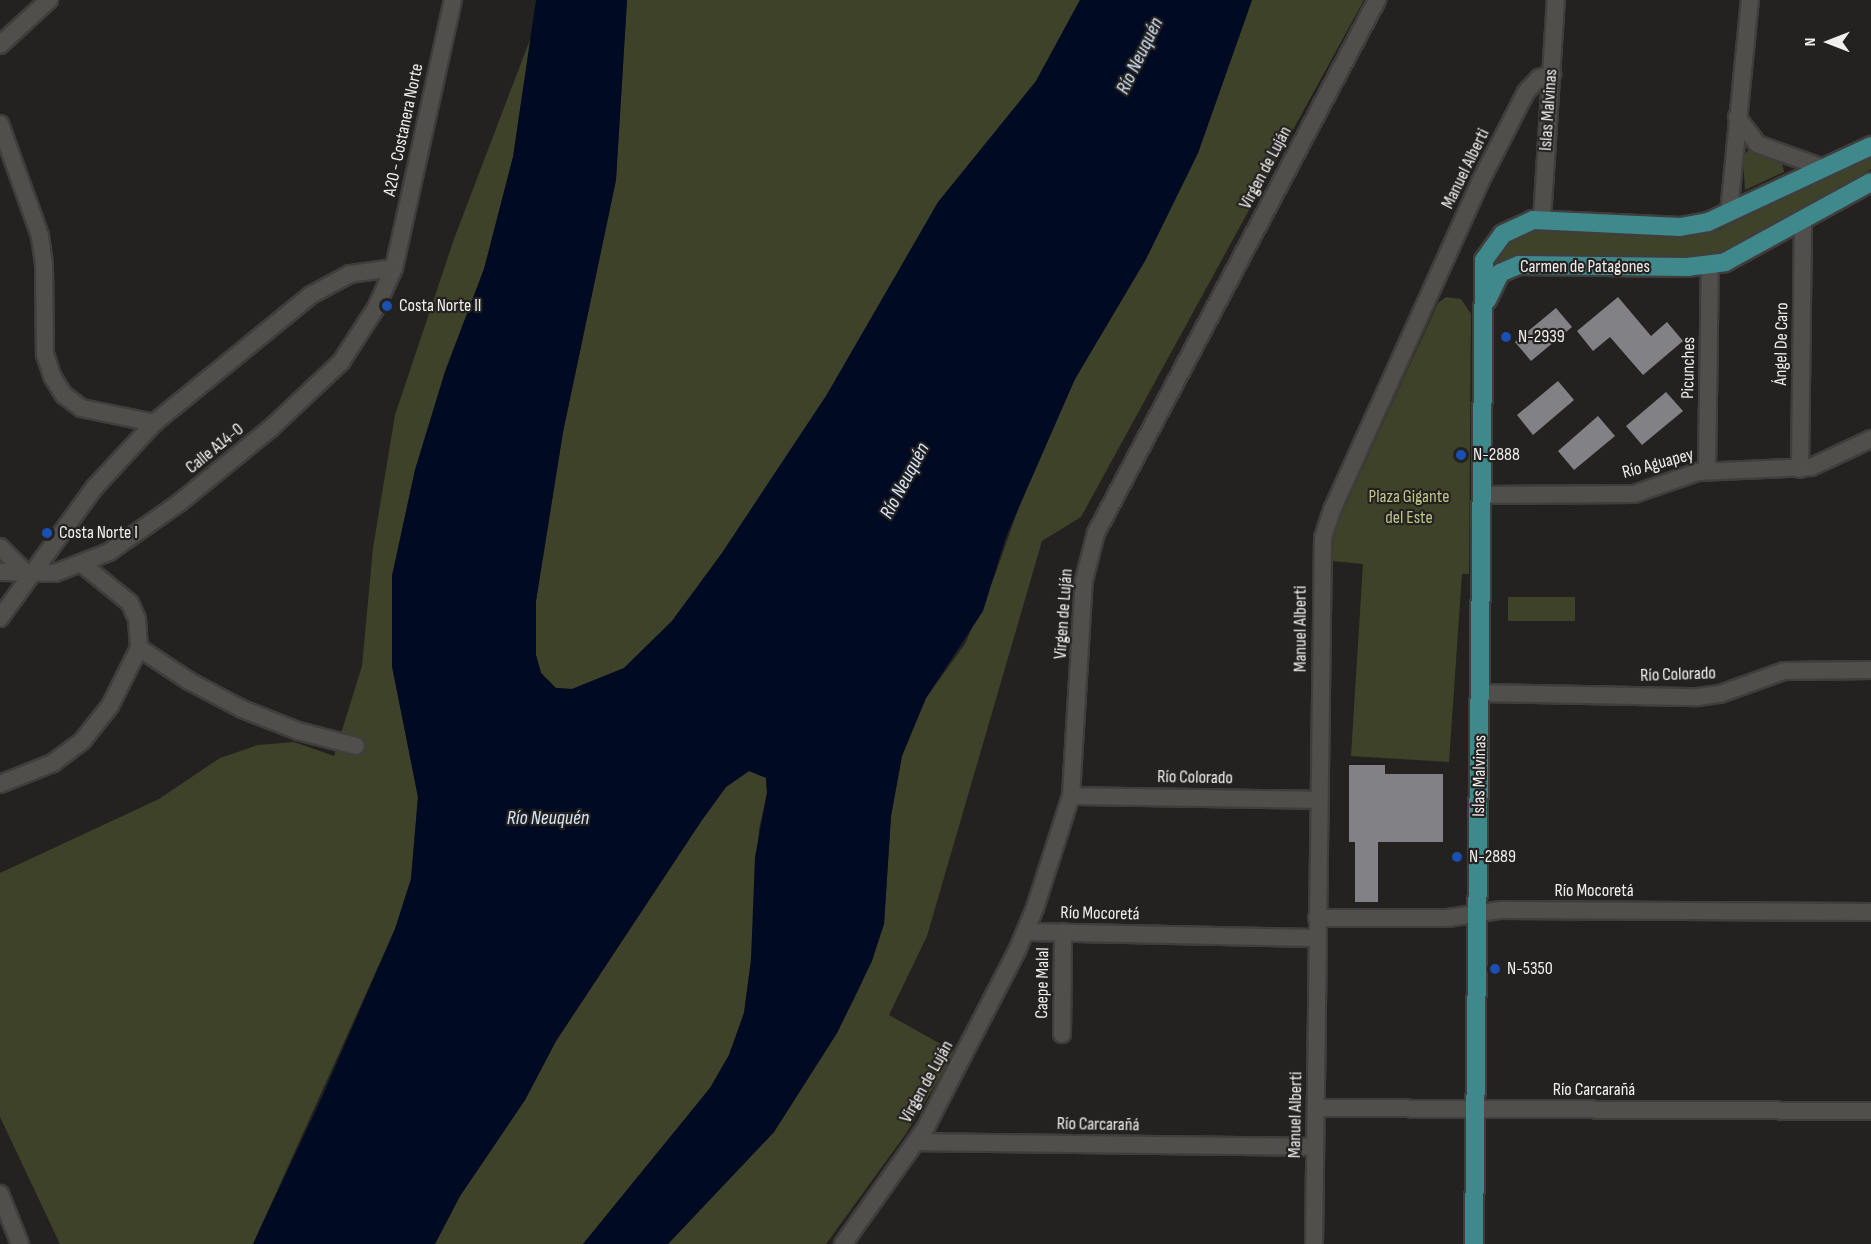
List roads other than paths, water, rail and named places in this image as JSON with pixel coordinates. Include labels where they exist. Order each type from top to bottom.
[{"type":"main road","points":[[1485,308],[1483,270],[1489,250],[1512,228],[1542,220],[1680,227],[1729,213],[1821,167],[1871,146]]},
{"type":"main road","name":"Carmen de Patagones","points":[[1485,308],[1493,281],[1508,268],[1519,265],[1710,265],[1737,257],[1871,182]]},
{"type":"main road","name":"Islas Malvinas","points":[[1474,1244],[1485,308]]},
{"type":"street","points":[[0,45],[49,0]]},
{"type":"street","name":"A20 - Costanera Norte","points":[[394,268],[453,0]]},
{"type":"street","name":"Virgen de Luján","points":[[843,1244],[916,1143],[948,1087],[1026,932],[1071,796],[1084,580],[1094,540],[1377,0]]},
{"type":"street","name":"Islas Malvinas","points":[[1542,220],[1556,0]]},
{"type":"street","points":[[1729,213],[1750,0]]},
{"type":"street","name":"Manuel Alberti","points":[[1314,1244],[1321,560],[1327,522],[1507,129],[1530,86],[1552,74]]},
{"type":"street","points":[[1737,117],[1757,144],[1821,167]]},
{"type":"street","points":[[0,124],[40,236],[44,264],[45,354],[52,376],[64,394],[81,408],[153,423]]},
{"type":"street","name":"Ángel De Caro","points":[[1800,469],[1803,220]]},
{"type":"street","name":"Picunches","points":[[1707,471],[1710,265]]},
{"type":"street","points":[[0,618],[28,575],[109,471],[153,423],[311,295],[350,274],[394,268]]},
{"type":"street","name":"Calle A14-0","points":[[0,572],[28,575],[56,573],[82,564],[109,552],[179,503],[313,390],[341,362],[361,335],[394,268]]},
{"type":"street","name":"Río Aguapey","points":[[1484,495],[1625,495],[1688,473],[1800,469],[1822,464],[1871,439]]},
{"type":"street","points":[[0,547],[28,575]]},
{"type":"street","points":[[0,784],[53,763],[84,740],[110,706],[140,648],[137,619],[130,603],[82,564]]},
{"type":"street","points":[[140,648],[189,681],[242,709],[298,731],[356,746]]},
{"type":"street","name":"Río Colorado","points":[[1482,693],[1698,697],[1720,694],[1784,671],[1871,670]]},
{"type":"street","name":"Río Colorado","points":[[1071,796],[1319,800]]},
{"type":"street","name":"Río Mocoretá","points":[[1317,918],[1441,918],[1478,913],[1871,912]]},
{"type":"street","name":"Río Mocoretá","points":[[1026,932],[1317,938]]},
{"type":"street","name":"Caepe Malal","points":[[1062,1034],[1063,932]]},
{"type":"street","name":"Río Carcarañá","points":[[1316,1108],[1871,1111]]},
{"type":"street","name":"Río Carcarañá","points":[[916,1143],[1315,1147]]},
{"type":"street","points":[[0,1194],[20,1244]]},
{"type":"water","name":"Río Neuquén","points":[[536,0],[627,0],[616,180],[563,432],[536,601],[536,655],[541,673],[556,688],[572,689],[624,668],[672,621],[722,553],[826,396],[938,202],[1036,81],[1080,0],[1252,0],[1198,153],[1146,259],[1075,379],[1006,537],[983,611],[926,698],[902,756],[891,816],[884,924],[872,961],[837,1033],[774,1132],[668,1244],[583,1244],[710,1088],[729,1055],[744,1013],[751,960],[755,857],[767,793],[766,778],[749,771],[726,787],[702,820],[556,1041],[525,1100],[460,1196],[435,1244],[253,1244],[322,1097],[395,929],[411,879],[418,797],[392,666],[392,576],[415,470],[445,372],[484,269],[513,157]]},
{"type":"place","name":"Costa Norte II","points":[[387,306]]},
{"type":"place","name":"N-2939","points":[[1506,337]]},
{"type":"place","name":"N-2888","points":[[1461,455]]},
{"type":"place","name":"Costa Norte I","points":[[47,533]]},
{"type":"place","name":"N-2889","points":[[1457,857]]},
{"type":"place","name":"N-5350","points":[[1495,969]]},
{"type":"park label","name":"Plaza Gigante del Este","points":[[1409,508]]}]
